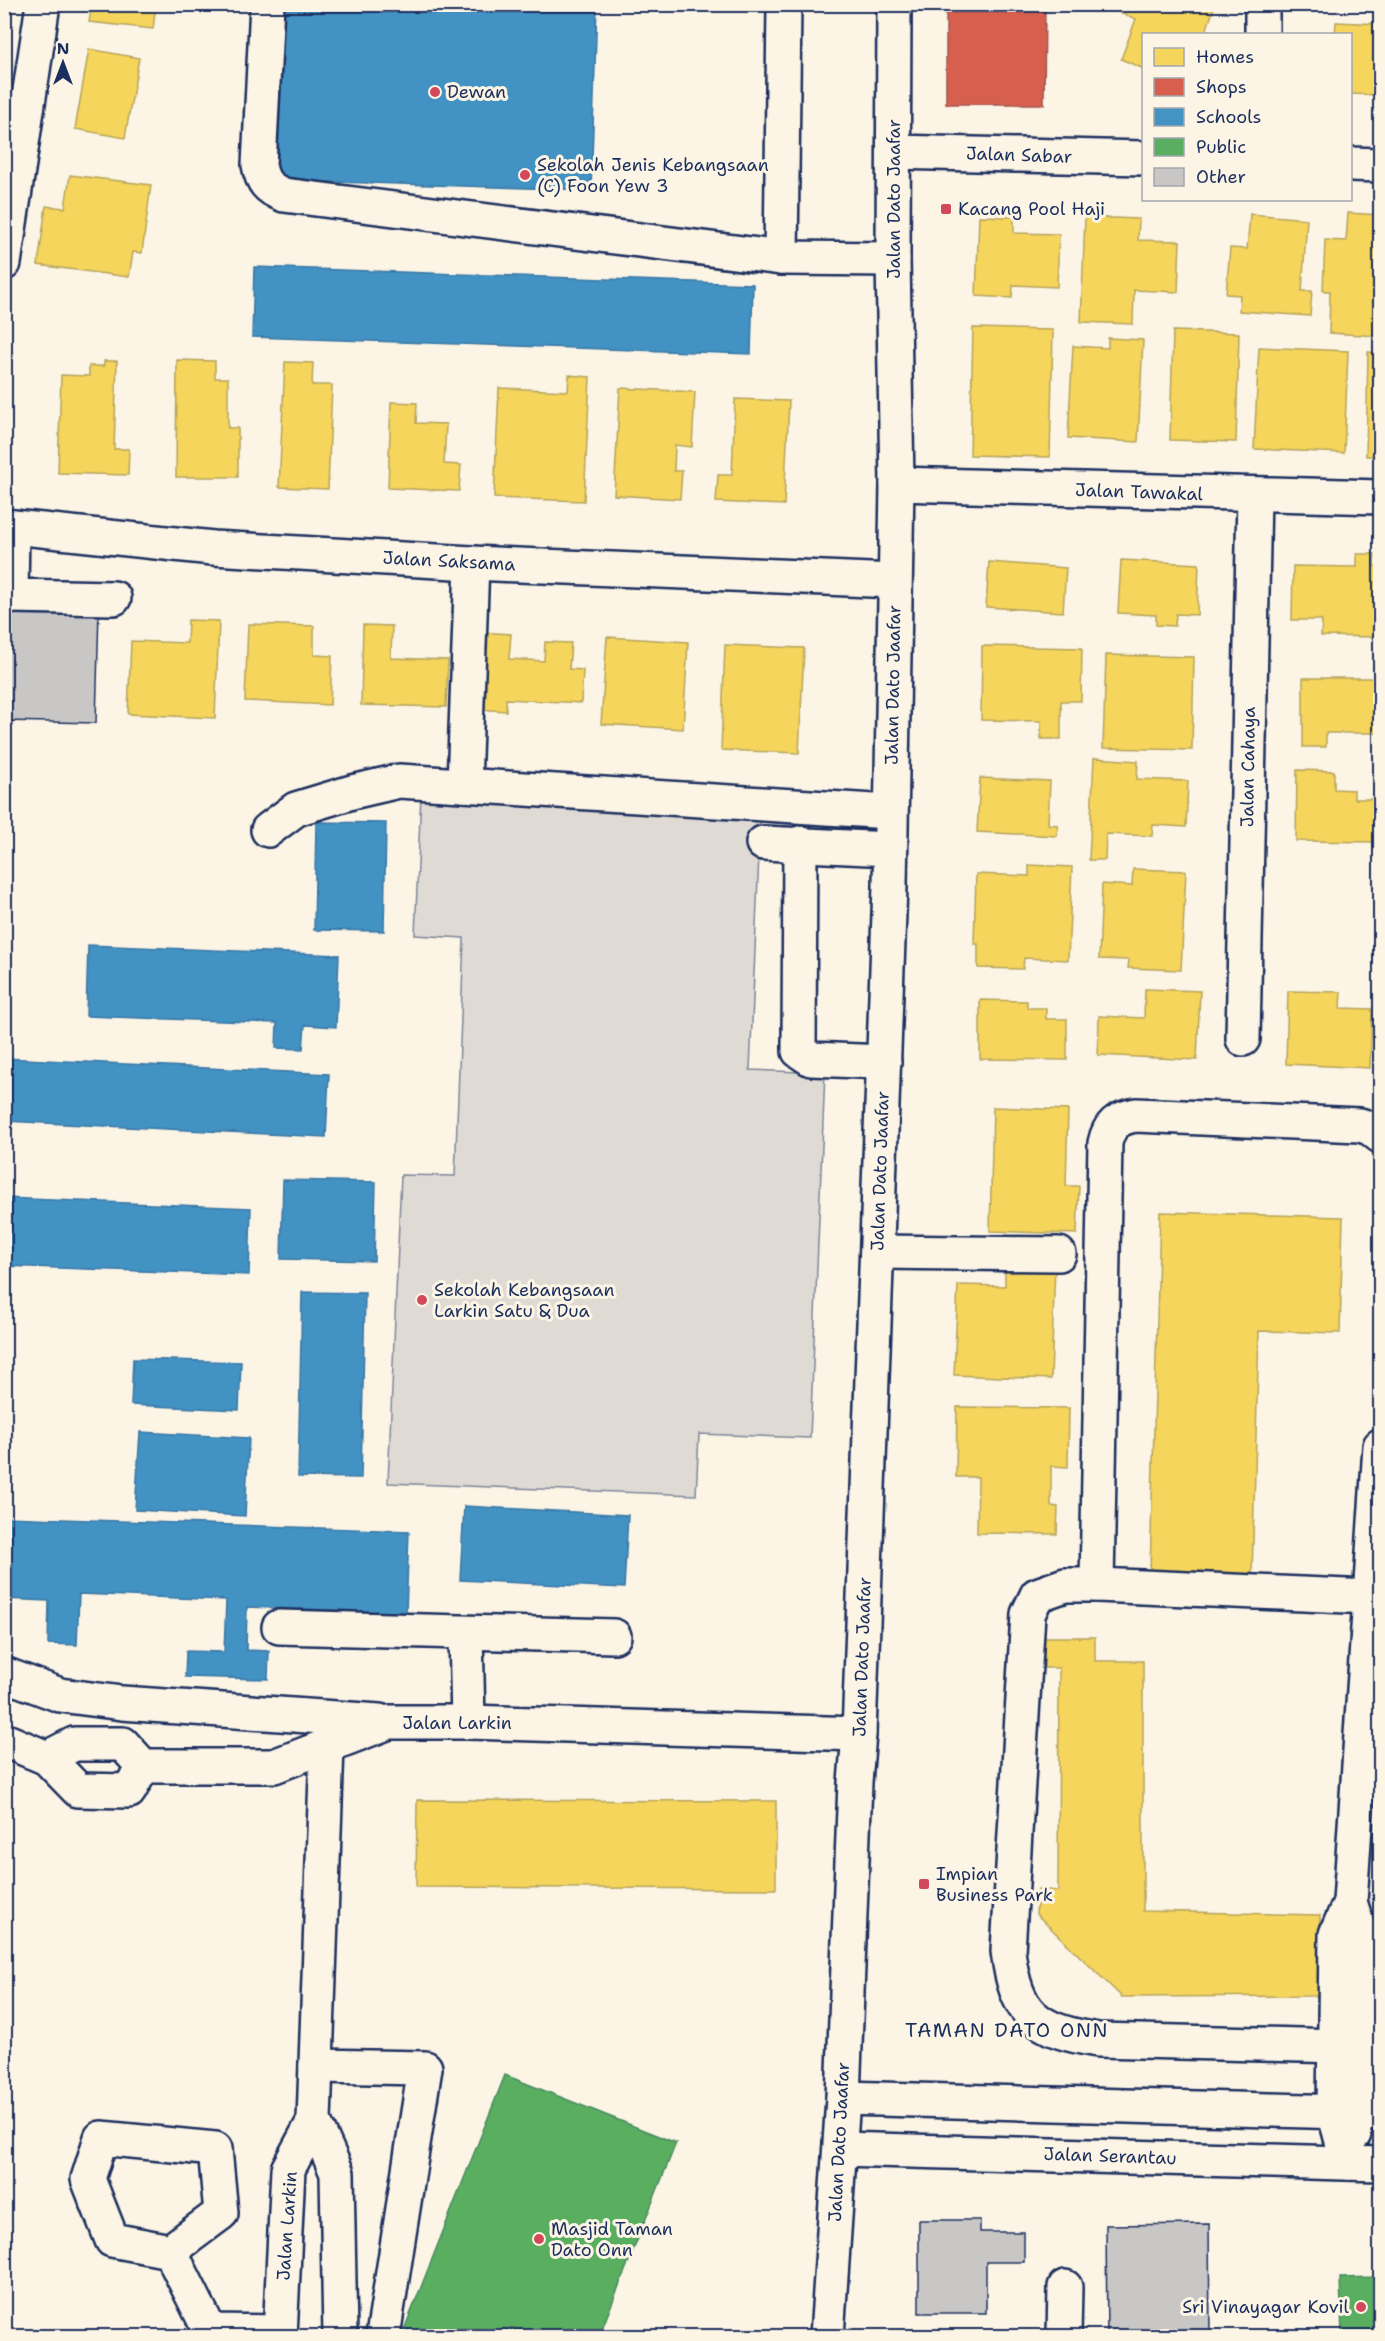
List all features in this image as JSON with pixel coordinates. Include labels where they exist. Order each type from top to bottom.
[{"type":"street","points":[[4,263],[43,4]]},
{"type":"street","points":[[267,4],[259,165],[262,179],[271,190],[285,195],[782,258],[893,259]]},
{"type":"street","points":[[782,258],[784,4]]},
{"type":"street","name":"Jalan Dato Jaafar","points":[[827,2337],[843,2098],[884,1062],[897,484],[893,259],[894,4]]},
{"type":"street","points":[[1262,4],[1262,33]]},
{"type":"street","name":"Jalan Sabar","points":[[894,152],[1142,158]]},
{"type":"street","points":[[1352,164],[1380,165]]},
{"type":"street","name":"Jalan Tawakal","points":[[897,484],[1380,497]]},
{"type":"street","name":"Jalan Cahaya","points":[[1243,1039],[1254,495]]},
{"type":"street","points":[[8,527],[11,597],[114,598]]},
{"type":"street","name":"Jalan Saksama","points":[[8,527],[213,548],[472,563],[894,581]]},
{"type":"street","points":[[465,785],[472,563]]},
{"type":"street","points":[[268,830],[296,809],[399,781],[890,812]]},
{"type":"street","points":[[763,843],[890,849]]},
{"type":"street","points":[[800,843],[799,1051],[812,1059],[884,1062]]},
{"type":"street","points":[[1097,1585],[1105,1143],[1108,1132],[1114,1123],[1124,1117],[1136,1115],[1360,1125],[1370,1128],[1380,1136]]},
{"type":"street","points":[[877,1252],[1059,1254]]},
{"type":"street","points":[[1348,2163],[1358,2112],[1359,2046],[1336,1934],[1350,1902],[1380,1446]]},
{"type":"street","points":[[1359,2046],[1098,2040],[1065,2034],[1039,2023],[1025,2009],[1012,1980],[1008,1951],[1028,1614],[1037,1595],[1065,1585],[1097,1585],[1370,1597]]},
{"type":"street","points":[[279,1627],[614,1636]]},
{"type":"street","points":[[466,1633],[468,1722]]},
{"type":"street","points":[[4,1674],[60,1695],[122,1703],[390,1722]]},
{"type":"street","name":"Jalan Larkin","points":[[340,2337],[337,2173],[314,2121],[327,1746],[390,1722],[468,1722],[859,1734]]},
{"type":"street","points":[[4,1740],[47,1758],[78,1790],[129,1791],[143,1766]]},
{"type":"street","points":[[47,1758],[75,1744],[123,1744],[143,1766],[274,1766],[327,1746]]},
{"type":"street","points":[[316,2066],[425,2068],[383,2337]]},
{"type":"street","points":[[843,2098],[1358,2112]]},
{"type":"street","name":"Jalan Larkin","points":[[283,2328],[288,2169],[314,2121]]},
{"type":"street","name":"Jalan Serantau","points":[[840,2149],[1380,2164]]},
{"type":"street","points":[[170,2251],[204,2334],[283,2328]]},
{"type":"street","points":[[1064,2337],[1065,2287]]},
{"type":"shaded area","points":[[421,793],[761,806],[750,1070],[825,1073],[810,1438],[699,1434],[696,1495],[388,1483],[401,1175],[455,1176],[464,938],[415,935]]},
{"type":"building: Homes","points":[[92,4],[156,4],[153,29],[89,22]]},
{"type":"building: Homes","points":[[1097,4],[1204,4],[1214,8],[1205,33],[1142,33],[1142,68],[1121,59],[1136,19]]},
{"type":"building: Homes","points":[[1336,22],[1380,24],[1380,95],[1352,94],[1352,33],[1335,33]]},
{"type":"building: Homes","points":[[89,49],[139,58],[125,138],[75,129]]},
{"type":"building: Homes","points":[[70,175],[151,185],[142,253],[133,252],[129,277],[38,265],[46,206],[65,208]]},
{"type":"building: Homes","points":[[1348,213],[1380,215],[1380,336],[1329,333],[1330,291],[1323,291],[1325,240],[1346,241]]},
{"type":"building: Homes","points":[[1250,214],[1307,219],[1302,291],[1312,291],[1310,316],[1239,311],[1240,295],[1226,294],[1230,248],[1247,249]]},
{"type":"building: Homes","points":[[979,216],[1014,217],[1014,233],[1059,234],[1057,287],[1013,285],[1012,298],[976,296]]},
{"type":"building: Homes","points":[[1085,217],[1139,219],[1138,240],[1180,241],[1178,292],[1134,290],[1133,324],[1081,322]]},
{"type":"building: Homes","points":[[973,328],[1053,330],[1050,457],[970,455]]},
{"type":"building: Homes","points":[[1173,331],[1239,333],[1236,442],[1170,440]]},
{"type":"building: Homes","points":[[1108,338],[1143,340],[1138,442],[1068,438],[1073,346],[1108,348]]},
{"type":"building: Homes","points":[[1259,347],[1348,351],[1344,453],[1254,449]]},
{"type":"building: Homes","points":[[1368,352],[1380,353],[1380,456],[1366,456]]},
{"type":"building: Homes","points":[[177,360],[215,361],[215,378],[228,378],[228,428],[238,428],[238,477],[176,477]]},
{"type":"building: Homes","points":[[104,361],[117,361],[114,449],[129,449],[128,475],[58,473],[61,375],[89,376],[89,366],[104,366]]},
{"type":"building: Homes","points":[[285,362],[313,363],[312,385],[332,385],[328,489],[279,487]]},
{"type":"building: Homes","points":[[569,375],[590,377],[584,501],[494,498],[499,388],[568,391]]},
{"type":"building: Homes","points":[[620,388],[695,392],[692,447],[675,445],[674,471],[682,471],[680,499],[614,495]]},
{"type":"building: Homes","points":[[735,399],[789,401],[784,505],[716,502],[718,475],[732,475]]},
{"type":"building: Homes","points":[[391,402],[417,403],[416,423],[446,424],[444,464],[461,465],[459,491],[388,488]]},
{"type":"building: Homes","points":[[1357,554],[1375,554],[1374,566],[1380,566],[1380,637],[1321,636],[1322,620],[1292,620],[1293,566],[1357,567]]},
{"type":"building: Homes","points":[[1121,560],[1199,564],[1197,615],[1176,614],[1175,626],[1156,625],[1156,615],[1118,613]]},
{"type":"building: Homes","points":[[989,562],[1066,568],[1063,612],[986,607]]},
{"type":"building: Homes","points":[[188,620],[219,621],[215,718],[128,714],[131,641],[187,643]]},
{"type":"building: Homes","points":[[248,624],[314,626],[314,655],[332,656],[330,705],[245,701]]},
{"type":"building: Homes","points":[[363,625],[392,626],[391,658],[448,660],[446,707],[361,705]]},
{"type":"building: Homes","points":[[479,632],[511,634],[509,659],[544,661],[545,642],[571,643],[569,669],[583,670],[581,703],[506,699],[506,711],[475,709]]},
{"type":"building: Homes","points":[[607,637],[688,642],[683,729],[601,724]]},
{"type":"building: Homes","points":[[725,645],[804,648],[799,753],[721,750]]},
{"type":"building: Homes","points":[[982,646],[1082,648],[1081,701],[1061,701],[1061,739],[1041,739],[1041,721],[981,720]]},
{"type":"building: Homes","points":[[1106,655],[1194,657],[1192,750],[1103,748]]},
{"type":"building: Homes","points":[[1303,678],[1380,678],[1380,733],[1326,733],[1326,747],[1303,747]]},
{"type":"building: Homes","points":[[1094,758],[1138,761],[1137,779],[1188,781],[1186,827],[1153,825],[1152,836],[1106,834],[1105,860],[1089,860]]},
{"type":"building: Homes","points":[[1297,770],[1334,771],[1334,789],[1354,790],[1354,799],[1380,799],[1378,842],[1296,841]]},
{"type":"building: Homes","points":[[980,778],[1050,781],[1048,824],[1058,825],[1057,836],[977,832]]},
{"type":"building: Homes","points":[[1029,865],[1072,867],[1068,960],[1024,958],[1023,969],[978,968],[978,944],[974,944],[976,874],[1029,876]]},
{"type":"building: Homes","points":[[1133,869],[1186,871],[1181,970],[1128,968],[1129,960],[1099,959],[1102,884],[1132,886]]},
{"type":"building: Homes","points":[[1145,989],[1200,991],[1197,1060],[1098,1055],[1099,1016],[1144,1018]]},
{"type":"building: Homes","points":[[1288,991],[1341,992],[1340,1008],[1372,1009],[1370,1068],[1286,1064]]},
{"type":"building: Homes","points":[[980,1000],[1027,1001],[1027,1008],[1046,1008],[1046,1019],[1067,1019],[1067,1060],[980,1059]]},
{"type":"building: Homes","points":[[993,1107],[1068,1110],[1066,1186],[1079,1186],[1077,1234],[990,1231]]},
{"type":"building: Homes","points":[[1160,1212],[1343,1217],[1340,1333],[1259,1331],[1252,1575],[1150,1572]]},
{"type":"building: Homes","points":[[1005,1263],[1055,1265],[1051,1379],[954,1375],[958,1285],[1005,1286]]},
{"type":"building: Homes","points":[[957,1407],[1069,1408],[1068,1467],[1051,1466],[1051,1506],[1058,1507],[1057,1534],[977,1533],[978,1477],[956,1477]]},
{"type":"building: Homes","points":[[1044,1637],[1095,1637],[1095,1661],[1143,1661],[1143,1911],[1320,1915],[1318,1996],[1122,1997],[1036,1914],[1038,1889],[1058,1891],[1059,1668],[1044,1668]]},
{"type":"building: Homes","points":[[417,1800],[776,1801],[776,1889],[416,1887]]},
{"type":"building: Shops","points":[[946,4],[1045,4],[1044,104],[946,104]]},
{"type":"building: Schools","name":"Dewan","points":[[278,4],[597,4],[591,190],[273,180]]},
{"type":"building: Schools","points":[[254,267],[753,284],[751,354],[252,337]]},
{"type":"building: Schools","points":[[316,822],[386,823],[384,931],[314,930]]},
{"type":"building: Schools","points":[[88,945],[339,955],[336,1027],[305,1025],[303,1049],[276,1048],[277,1023],[86,1016]]},
{"type":"building: Schools","points":[[4,1058],[329,1074],[326,1137],[4,1121]]},
{"type":"building: Schools","points":[[283,1180],[376,1182],[374,1261],[281,1259]]},
{"type":"building: Schools","points":[[4,1198],[251,1208],[249,1275],[4,1266]]},
{"type":"building: Schools","points":[[302,1292],[365,1293],[361,1478],[298,1477]]},
{"type":"building: Schools","points":[[133,1359],[241,1362],[239,1410],[131,1405]]},
{"type":"building: Schools","points":[[140,1432],[249,1438],[245,1516],[135,1510]]},
{"type":"building: Schools","points":[[464,1506],[628,1515],[624,1588],[460,1580]]},
{"type":"building: Schools","points":[[4,1517],[409,1531],[406,1613],[247,1607],[246,1650],[269,1651],[268,1679],[185,1677],[186,1651],[224,1652],[226,1600],[79,1594],[77,1645],[48,1644],[49,1601],[4,1599]]},
{"type":"building: Public","name":"Masjid Taman Dato Onn","points":[[505,2075],[676,2143],[599,2336],[402,2335]]},
{"type":"building: Public","name":"Sri Vinayagar Kovil","points":[[1380,2277],[1380,2336],[1342,2336],[1340,2278]]},
{"type":"building: Other","points":[[4,607],[99,609],[96,723],[4,721]]},
{"type":"building: Other","points":[[919,2220],[980,2220],[980,2232],[1024,2232],[1024,2262],[986,2262],[986,2313],[919,2313]]},
{"type":"building: Other","points":[[1209,2224],[1210,2336],[1107,2336],[1106,2225]]},
{"type":"place","name":"Dewan","points":[[435,92]]},
{"type":"place","name":"Sekolah Jenis Kebangsaan (C) Foon Yew 3","points":[[525,175]]},
{"type":"place","name":"Kacang Pool Haji","points":[[946,209]]},
{"type":"place","name":"Sekolah Kebangsaan Larkin Satu & Dua","points":[[422,1300]]},
{"type":"place","name":"Impian Business Park","points":[[924,1884]]},
{"type":"place","name":"Masjid Taman Dato Onn","points":[[539,2239]]},
{"type":"place","name":"Sri Vinayagar Kovil","points":[[1361,2307]]},
{"type":"district","name":"TAMAN DATO ONN","points":[[1007,2030]]}]
